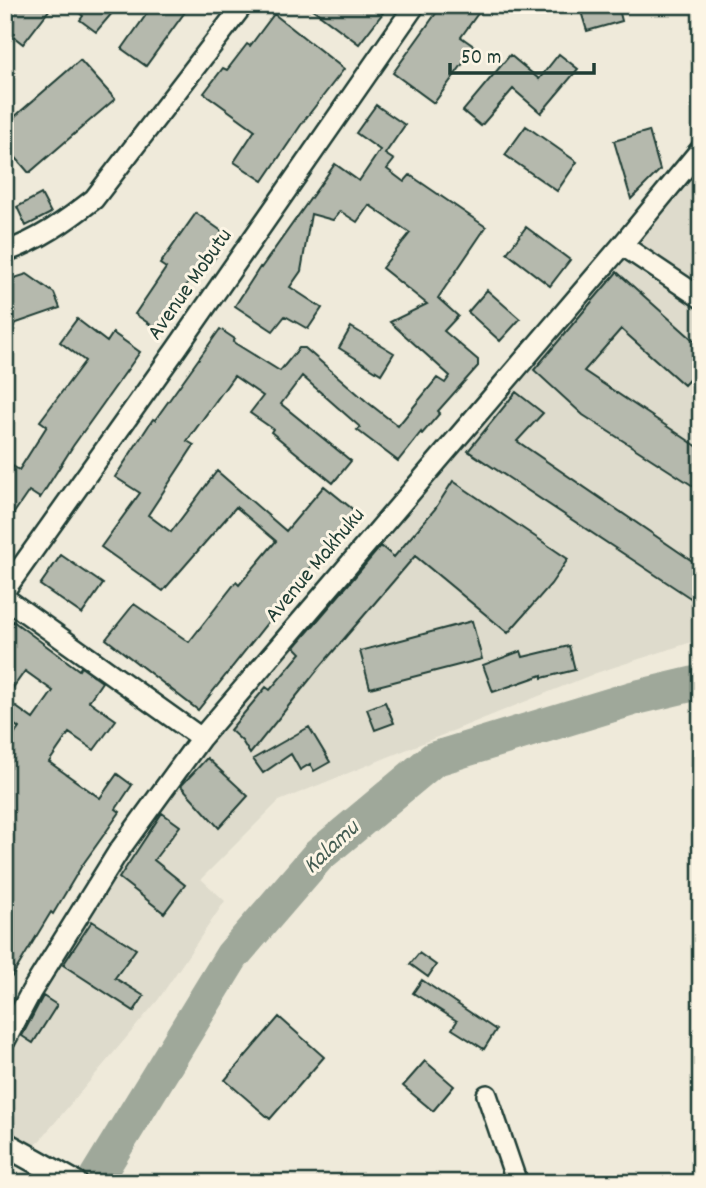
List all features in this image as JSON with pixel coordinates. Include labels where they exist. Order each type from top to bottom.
[{"type":"main road","points":[[14,1149],[75,1183]]},
{"type":"street","points":[[5,252],[43,236],[94,199],[243,5]]},
{"type":"street","name":"Avenue Mobutu","points":[[5,590],[415,5]]},
{"type":"street","name":"Avenue Makhuku","points":[[5,1041],[31,992],[118,852],[201,738],[701,149]]},
{"type":"street","points":[[622,244],[701,298]]},
{"type":"street","points":[[5,598],[201,738]]},
{"type":"street","points":[[486,1095],[517,1183]]},
{"type":"shaded area","points":[[701,151],[701,639],[596,673],[279,801],[201,879],[225,901],[158,1000],[31,1151],[5,1136],[5,1045],[119,855],[212,731]]},
{"type":"building","points":[[5,5],[53,5],[23,44],[5,30]]},
{"type":"building","points":[[70,5],[119,5],[96,32],[80,20],[83,16]]},
{"type":"building","points":[[153,5],[190,5],[146,66],[122,49]]},
{"type":"building","points":[[307,5],[389,5],[359,44]]},
{"type":"building","points":[[442,5],[484,5],[461,37],[475,47],[434,103],[393,73]]},
{"type":"building","points":[[579,5],[618,5],[622,21],[587,31]]},
{"type":"building","points":[[274,14],[344,69],[303,122],[263,181],[234,162],[255,130],[204,93],[223,68],[227,70],[247,44],[250,46]]},
{"type":"building","points":[[559,54],[578,69],[541,113],[513,89],[481,126],[463,111],[510,55],[539,79]]},
{"type":"building","points":[[80,60],[115,99],[29,173],[5,145],[5,125]]},
{"type":"building","points":[[376,105],[405,125],[385,154],[394,160],[387,169],[404,182],[410,175],[486,227],[438,298],[458,316],[444,331],[478,360],[478,366],[398,461],[357,430],[360,427],[302,376],[281,404],[351,461],[333,483],[271,432],[273,429],[250,413],[263,396],[234,376],[187,441],[194,445],[148,515],[171,532],[217,471],[286,531],[324,486],[356,512],[273,612],[275,613],[198,710],[106,639],[134,604],[189,642],[236,582],[239,585],[276,541],[236,507],[163,591],[101,547],[140,493],[115,477],[153,419],[155,420],[220,329],[235,339],[233,342],[280,371],[299,348],[305,348],[398,426],[437,378],[445,383],[450,376],[390,322],[427,304],[382,268],[410,233],[369,205],[357,222],[340,211],[333,220],[311,214],[301,271],[290,287],[322,308],[308,329],[285,316],[273,331],[235,306],[335,164],[359,181],[380,150],[356,133]]},
{"type":"building","points":[[526,126],[577,162],[557,191],[505,155]]},
{"type":"building","points":[[649,131],[660,170],[631,199],[614,141]]},
{"type":"building","points":[[41,194],[51,213],[26,226],[17,207]]},
{"type":"building","points":[[196,213],[230,237],[198,281],[192,277],[177,298],[180,301],[160,331],[135,314],[166,268],[160,264]]},
{"type":"building","points":[[526,227],[570,260],[550,286],[507,253]]},
{"type":"building","points":[[617,272],[701,347],[701,367],[684,385],[621,329],[584,371],[701,449],[701,491],[583,415],[534,370]]},
{"type":"building","points":[[27,274],[54,293],[60,308],[11,325],[5,309],[5,281]]},
{"type":"building","points":[[487,290],[520,319],[500,341],[468,312]]},
{"type":"building","points":[[77,319],[107,342],[113,333],[140,352],[73,446],[40,498],[29,491],[5,526],[5,461],[19,470],[47,426],[40,421],[85,361],[60,342]]},
{"type":"building","points":[[351,327],[394,353],[381,374],[339,348]]},
{"type":"building","points":[[516,392],[543,413],[517,441],[701,567],[701,605],[468,451]]},
{"type":"building","points":[[453,481],[568,559],[551,584],[508,633],[415,556],[250,754],[242,741],[230,730],[266,687],[270,690],[301,653],[295,647],[381,546],[394,557],[435,509]]},
{"type":"building","points":[[61,555],[103,584],[82,614],[40,585]]},
{"type":"building","points":[[13,621],[79,670],[81,667],[102,682],[89,701],[116,720],[94,750],[69,733],[49,762],[100,798],[117,774],[132,785],[116,809],[120,812],[81,867],[53,914],[51,912],[5,988],[5,748],[19,728],[5,718],[5,631]],"holes":[[[25,671],[53,691],[33,719],[5,699]]]},
{"type":"building","points":[[472,621],[482,659],[370,688],[360,651]]},
{"type":"building","points":[[569,646],[575,670],[542,678],[542,675],[493,692],[483,665],[521,651],[523,657]]},
{"type":"building","points":[[385,702],[394,723],[375,730],[367,709]]},
{"type":"building","points":[[309,727],[330,762],[314,771],[310,764],[300,770],[291,754],[263,773],[253,759]]},
{"type":"building","points":[[207,758],[248,796],[219,828],[181,786]]},
{"type":"building","points":[[162,813],[180,826],[154,860],[185,885],[164,913],[119,878]]},
{"type":"building","points":[[92,921],[136,949],[115,978],[144,996],[134,1011],[63,965]]},
{"type":"building","points":[[419,953],[436,965],[428,977],[410,964]]},
{"type":"building","points":[[422,980],[496,1030],[484,1049],[452,1029],[457,1021],[413,993]]},
{"type":"building","points":[[43,996],[57,1005],[33,1043],[22,1036]]},
{"type":"building","points":[[279,1017],[324,1057],[270,1119],[225,1080]]},
{"type":"building","points":[[425,1061],[454,1086],[433,1111],[403,1086]]},
{"type":"waterway","name":"Kalamu","points":[[93,1183],[232,956],[318,856],[434,759],[634,698],[701,682]]}]
